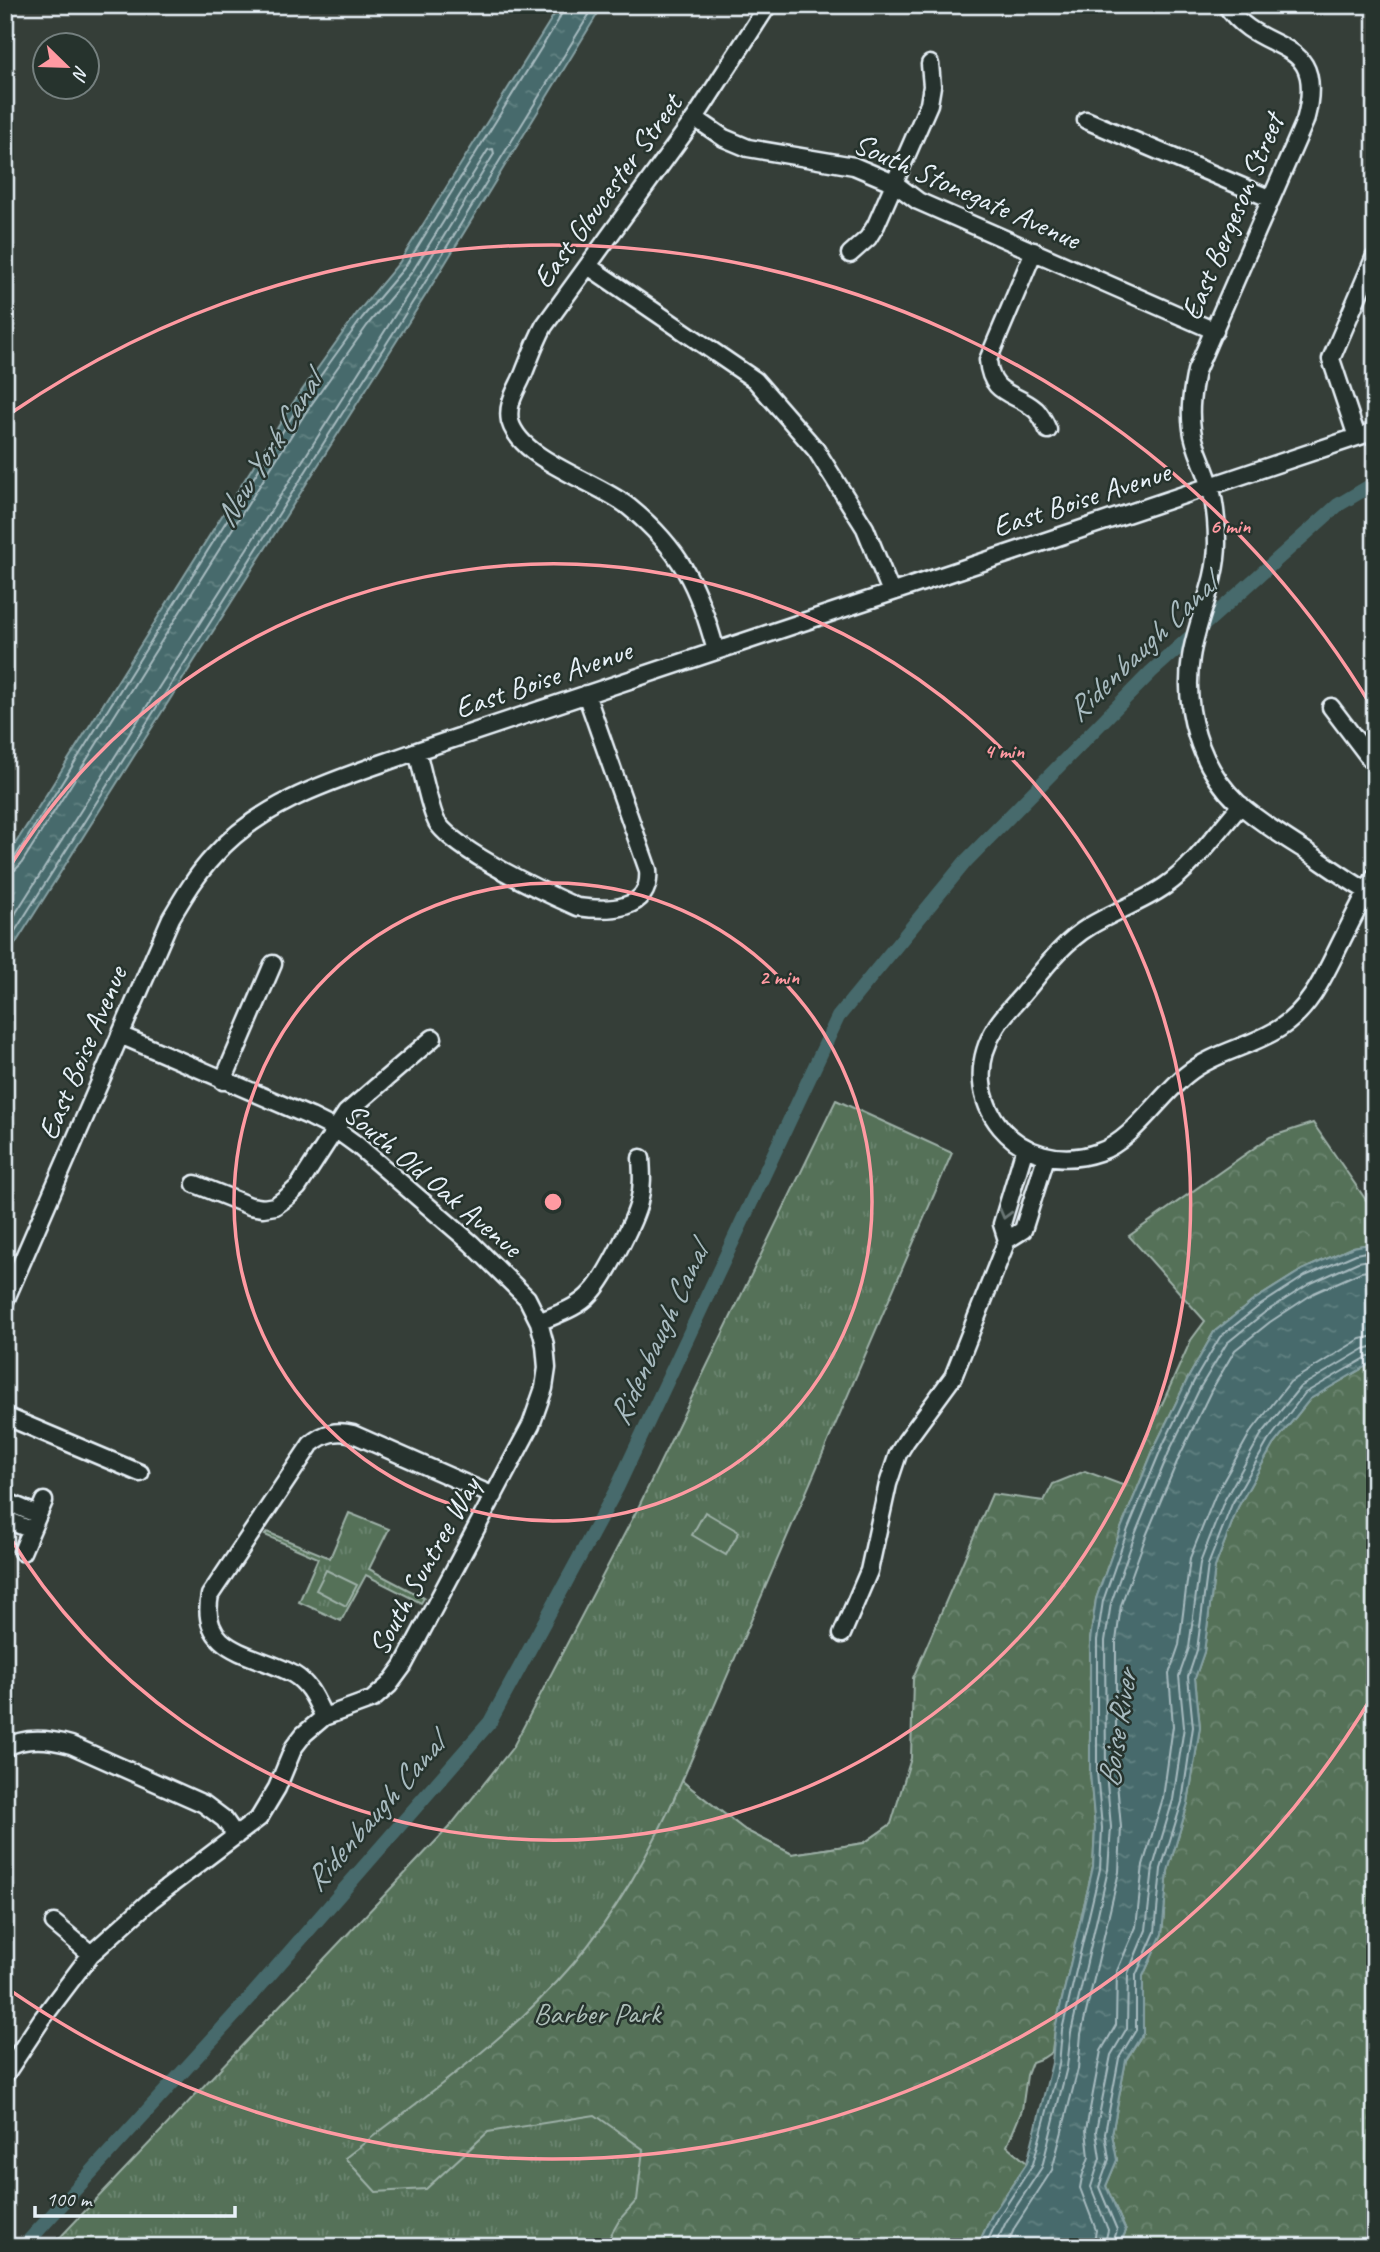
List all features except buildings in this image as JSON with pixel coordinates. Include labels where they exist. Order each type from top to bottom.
[{"type":"street","name":"East Gloucester Street","points":[[716,650],[697,591],[672,550],[655,530],[627,505],[522,443],[509,418],[512,398],[544,326],[695,118],[768,5]]},
{"type":"street","name":"East Bergeson Street","points":[[1226,5],[1233,16],[1248,28],[1298,55],[1307,68],[1311,87],[1304,121],[1196,371],[1190,400],[1192,432],[1210,486],[1217,542],[1211,588],[1191,654],[1189,703],[1205,757],[1217,779],[1241,805],[1261,822],[1371,894]]},
{"type":"street","points":[[850,254],[868,238],[876,225],[929,104],[932,86],[930,64]]},
{"type":"street","name":"South Stonegate Avenue","points":[[695,118],[724,138],[748,148],[854,166],[894,183],[918,201],[1215,331]]},
{"type":"street","points":[[1086,120],[1271,199]]},
{"type":"street","points":[[1034,251],[988,360],[989,370],[997,387],[1037,411],[1048,430]]},
{"type":"street","points":[[1357,437],[1331,359],[1375,256]]},
{"type":"street","points":[[588,266],[755,380],[816,450],[865,528],[891,592]]},
{"type":"street","name":"East Boise Avenue","points":[[5,1301],[171,918],[214,854],[255,820],[304,792],[417,751],[1375,431]]},
{"type":"street","points":[[417,751],[436,822],[453,839],[576,907],[594,910],[626,906],[643,896],[649,880],[648,870],[586,694]]},
{"type":"street","points":[[1331,707],[1375,765]]},
{"type":"street","points":[[1241,805],[1185,869],[1166,886],[1089,926],[1071,940],[997,1025],[987,1044],[982,1063],[982,1087],[991,1114],[1012,1140],[1046,1157],[1073,1159],[1102,1152],[1125,1136],[1187,1074],[1205,1061],[1282,1027],[1301,1010],[1316,990],[1371,894],[1375,876]]},
{"type":"street","points":[[223,1081],[273,964]]},
{"type":"street","name":"South Old Oak Avenue","points":[[120,1035],[223,1081],[311,1116],[335,1129],[471,1243],[527,1298],[539,1322]]},
{"type":"street","points":[[195,1184],[250,1206],[275,1206],[298,1186],[346,1113],[433,1038]]},
{"type":"street","points":[[1007,1240],[1002,1224],[1025,1148]]},
{"type":"street","points":[[842,1634],[869,1571],[888,1484],[898,1454],[953,1377],[1007,1240],[1023,1230],[1046,1157]]},
{"type":"street","points":[[539,1322],[570,1309],[591,1294],[607,1271],[639,1205],[643,1182],[641,1158]]},
{"type":"street","name":"South Suntree Way","points":[[5,2075],[91,1954],[151,1900],[259,1818],[277,1788],[294,1747],[304,1734],[324,1717],[373,1699],[389,1685],[403,1666],[531,1425],[544,1388],[547,1368],[539,1322]]},
{"type":"street","points":[[5,1416],[139,1473]]},
{"type":"street","points":[[324,1717],[314,1695],[293,1675],[224,1645],[209,1621],[207,1606],[210,1595],[311,1444],[330,1433],[341,1431],[353,1434],[494,1496]]},
{"type":"street","points":[[5,1501],[38,1515]]},
{"type":"street","points":[[5,1519],[38,1515]]},
{"type":"street","points":[[22,1552],[38,1515]]},
{"type":"street","points":[[5,1748],[13,1743],[32,1740],[53,1740],[71,1745],[204,1804],[224,1819],[236,1836]]},
{"type":"street","points":[[54,1923],[91,1954]]},
{"type":"green space","name":"Barber Park","points":[[836,1100],[952,1153],[682,1781],[745,1830],[792,1854],[864,1843],[891,1824],[919,2247],[51,2247],[451,1825],[513,1747],[638,1508]]},
{"type":"green space","points":[[1313,1123],[1368,1203],[1375,1196],[1375,1243],[1353,1247],[1302,1270],[1254,1300],[1214,1332],[1155,1446],[1122,1526],[1096,1599],[1090,1640],[1090,1773],[1095,1828],[1093,1867],[1052,2052],[1032,2062],[1027,2075],[1022,2110],[1007,2146],[1027,2163],[992,2215],[977,2247],[604,2247],[620,2219],[637,2200],[643,2149],[595,2115],[488,2132],[426,2189],[376,2192],[345,2158],[493,2043],[573,1964],[606,1922],[634,1876],[682,1781],[745,1830],[792,1854],[864,1843],[891,1824],[911,1758],[913,1678],[992,1494],[1044,1501],[1053,1484],[1085,1471],[1125,1486],[1191,1340],[1205,1321],[1129,1236],[1270,1137]]},
{"type":"green space","points":[[1375,1361],[1375,2247],[1118,2247],[1126,2231],[1106,2186],[1117,2160],[1112,2134],[1126,2060],[1143,2033],[1143,1976],[1162,1934],[1168,1871],[1188,1803],[1200,1727],[1195,1678],[1204,1652],[1215,1567],[1238,1507],[1273,1445],[1310,1399]]},
{"type":"green space","points":[[705,1512],[739,1532],[726,1555],[692,1535]]},
{"type":"green space","points":[[349,1513],[389,1529],[369,1569],[424,1598],[421,1603],[366,1575],[341,1621],[299,1602],[318,1558],[265,1535],[267,1532],[330,1558]]},
{"type":"green space","points":[[326,1570],[357,1585],[346,1606],[316,1590]]},
{"type":"water","name":"New York Canal","points":[[560,5],[603,5],[427,293],[5,960],[5,860],[293,403],[357,313],[399,263]]},
{"type":"water","name":"Boise River","points":[[1375,1243],[1375,1361],[1310,1399],[1273,1445],[1238,1507],[1215,1567],[1204,1652],[1195,1678],[1200,1727],[1188,1803],[1168,1871],[1162,1934],[1143,1976],[1143,2033],[1126,2060],[1112,2134],[1117,2160],[1106,2186],[1126,2231],[1118,2247],[977,2247],[992,2215],[1027,2163],[1052,2063],[1055,2029],[1093,1867],[1095,1828],[1090,1773],[1090,1640],[1096,1599],[1122,1526],[1155,1446],[1214,1332],[1254,1300],[1302,1270],[1353,1247]]},
{"type":"waterway","name":"Ridenbaugh Canal","points":[[23,2247],[240,2009],[490,1722],[617,1488],[838,1017],[966,861],[1151,672],[1338,505],[1375,483]]}]
